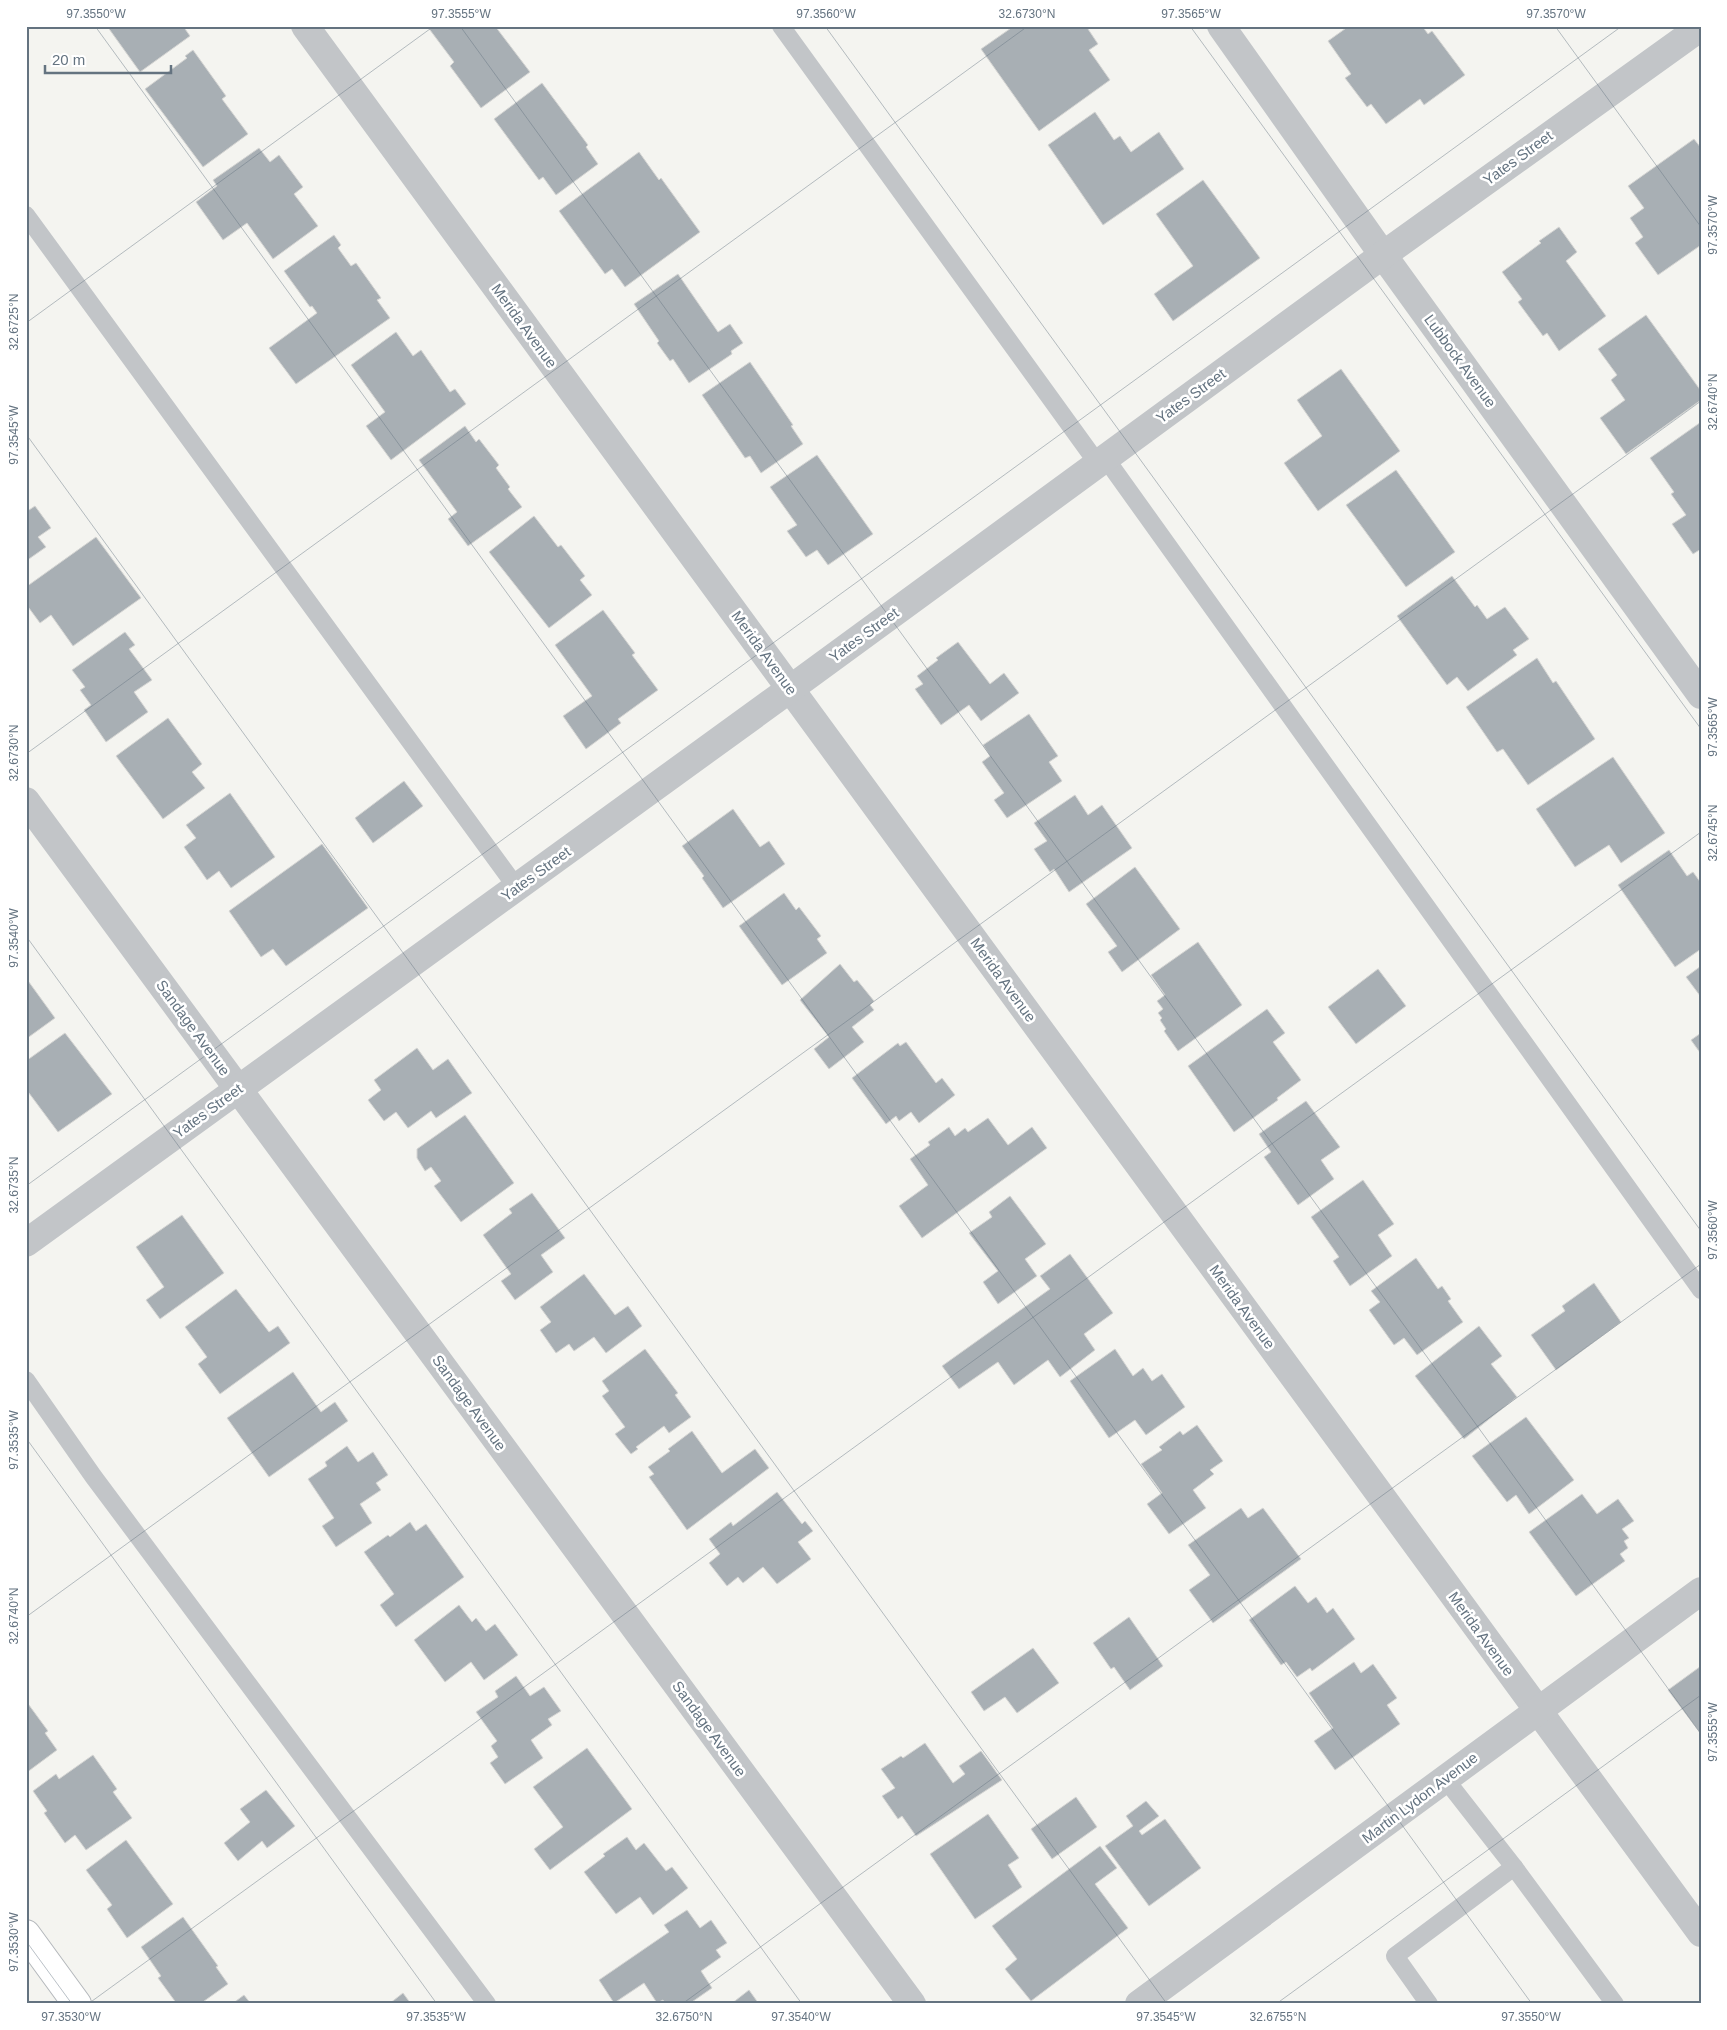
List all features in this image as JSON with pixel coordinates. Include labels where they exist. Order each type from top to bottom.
[{"type":"main road","points":[[26,1934],[77,2004]]},
{"type":"street","name":"Merida Avenue","points":[[305,26],[1701,1933]]},
{"type":"street","name":"Lubbock Avenue","points":[[1221,26],[1701,695]]},
{"type":"street","name":"Yates Street","points":[[26,1243],[790,690],[1383,254],[1701,27]]},
{"type":"street","name":"Sandage Avenue","points":[[26,801],[912,2004]]},
{"type":"street","name":"Martin Lydon Avenue","points":[[1139,2004],[1701,1591]]},
{"type":"lane","points":[[781,26],[1102,461],[1701,1290]]},
{"type":"lane","points":[[26,215],[517,888]]},
{"type":"lane","points":[[26,1380],[93,1476],[487,2004]]},
{"type":"lane","points":[[1446,1780],[1514,1867],[1615,2004]]},
{"type":"lane","points":[[1429,2004],[1395,1956],[1514,1867]]},
{"type":"building","points":[[107,26],[183,26],[190,36],[140,72]]},
{"type":"building","points":[[427,26],[495,26],[530,72],[481,108],[450,66],[454,62]]},
{"type":"building","points":[[1014,26],[1086,26],[1098,44],[1089,50],[1110,80],[1039,131],[981,49]]},
{"type":"building","points":[[1349,26],[1422,26],[1428,34],[1432,31],[1465,75],[1424,105],[1420,99],[1386,124],[1371,104],[1367,107],[1345,78],[1351,74],[1328,41]]},
{"type":"building","points":[[193,50],[226,96],[222,99],[248,134],[203,167],[145,89],[187,58],[185,56]]},
{"type":"building","points":[[542,83],[588,145],[586,147],[598,164],[556,195],[543,177],[539,180],[494,119]]},
{"type":"building","points":[[1095,112],[1114,140],[1120,136],[1131,152],[1159,132],[1184,169],[1103,225],[1048,145]]},
{"type":"building","points":[[1694,139],[1701,148],[1701,245],[1658,275],[1635,243],[1643,237],[1630,218],[1644,208],[1628,186]]},
{"type":"building","points":[[259,148],[270,162],[279,155],[303,187],[294,194],[318,226],[273,259],[247,223],[223,240],[196,202],[217,186],[213,180]]},
{"type":"building","points":[[639,152],[659,180],[661,178],[700,232],[625,287],[612,269],[605,274],[559,211]]},
{"type":"building","points":[[1203,180],[1260,258],[1173,321],[1154,294],[1193,266],[1156,214]]},
{"type":"building","points":[[1559,227],[1577,252],[1566,261],[1606,316],[1559,351],[1547,333],[1543,336],[1518,302],[1522,299],[1502,272]]},
{"type":"building","points":[[334,235],[341,245],[338,248],[351,266],[356,263],[381,298],[377,300],[390,318],[296,384],[269,348],[317,313],[312,306],[310,307],[284,271]]},
{"type":"building","points":[[678,274],[718,332],[730,324],[743,343],[731,351],[732,354],[689,383],[673,359],[670,361],[657,343],[659,341],[634,304]]},
{"type":"building","points":[[1646,315],[1701,391],[1701,400],[1626,454],[1600,418],[1625,400],[1611,380],[1617,375],[1598,349]]},
{"type":"building","points":[[396,332],[413,356],[421,350],[450,392],[455,389],[466,404],[391,460],[366,426],[385,412],[351,365]]},
{"type":"building","points":[[750,362],[793,425],[791,426],[803,444],[761,473],[750,456],[745,458],[702,395]]},
{"type":"building","points":[[1341,369],[1400,451],[1318,511],[1284,463],[1322,436],[1297,400]]},
{"type":"building","points":[[1701,422],[1701,549],[1693,554],[1672,524],[1686,515],[1671,494],[1674,492],[1650,458]]},
{"type":"building","points":[[465,426],[476,442],[479,439],[499,465],[496,468],[510,487],[508,489],[522,507],[468,546],[448,519],[457,512],[419,460]]},
{"type":"building","points":[[817,455],[873,534],[828,565],[817,550],[806,557],[787,531],[797,525],[770,487]]},
{"type":"building","points":[[1396,470],[1455,552],[1406,587],[1346,505]]},
{"type":"building","points":[[35,506],[51,528],[38,537],[46,547],[26,561],[26,512]]},
{"type":"building","points":[[534,516],[558,547],[561,545],[585,576],[580,580],[592,595],[549,628],[489,552]]},
{"type":"building","points":[[96,537],[141,598],[73,646],[51,615],[40,623],[26,604],[26,587]]},
{"type":"building","points":[[1452,576],[1475,607],[1477,605],[1487,619],[1505,607],[1529,639],[1513,650],[1517,655],[1468,691],[1457,677],[1447,685],[1397,616]]},
{"type":"building","points":[[603,610],[635,653],[632,655],[658,690],[618,719],[621,723],[586,749],[563,716],[592,696],[555,645]]},
{"type":"building","points":[[125,632],[135,645],[129,649],[152,680],[134,692],[148,712],[106,742],[84,710],[91,705],[80,690],[85,687],[72,670]]},
{"type":"building","points":[[958,642],[990,684],[1004,673],[1019,693],[981,721],[969,705],[941,725],[915,689],[923,684],[917,676],[938,660],[936,658]]},
{"type":"building","points":[[1537,658],[1553,683],[1556,681],[1595,739],[1528,785],[1503,749],[1497,752],[1466,707]]},
{"type":"building","points":[[1029,714],[1058,756],[1049,762],[1062,781],[1007,818],[994,800],[1004,793],[982,762],[990,756],[983,745]]},
{"type":"building","points":[[168,718],[202,764],[192,772],[205,788],[163,819],[116,756]]},
{"type":"building","points":[[1613,757],[1665,833],[1621,863],[1609,845],[1575,867],[1536,809]]},
{"type":"building","points":[[404,781],[423,806],[373,843],[355,818]]},
{"type":"building","points":[[230,793],[275,857],[231,888],[219,871],[207,880],[184,847],[196,838],[186,825]]},
{"type":"building","points":[[1075,795],[1088,815],[1102,805],[1132,848],[1069,892],[1054,869],[1050,872],[1034,849],[1047,841],[1034,823]]},
{"type":"building","points":[[733,809],[760,847],[769,841],[785,864],[723,908],[702,878],[704,876],[682,846]]},
{"type":"building","points":[[322,844],[368,908],[286,966],[273,949],[261,957],[229,911]]},
{"type":"building","points":[[1669,850],[1687,876],[1693,872],[1701,883],[1701,949],[1675,967],[1618,885]]},
{"type":"building","points":[[1135,867],[1180,929],[1122,972],[1108,952],[1117,946],[1086,904]]},
{"type":"building","points":[[784,893],[796,910],[799,907],[821,936],[817,939],[827,953],[782,985],[739,926]]},
{"type":"building","points":[[1198,942],[1242,1005],[1178,1051],[1164,1031],[1166,1029],[1160,1020],[1162,1018],[1158,1013],[1163,1009],[1157,1001],[1165,995],[1151,975]]},
{"type":"building","points":[[840,964],[854,982],[857,980],[874,1001],[870,1005],[874,1010],[852,1027],[864,1042],[829,1069],[814,1049],[829,1037],[800,1000]]},
{"type":"building","points":[[1701,966],[1701,997],[1686,977]]},
{"type":"building","points":[[1378,969],[1406,1006],[1356,1044],[1328,1007]]},
{"type":"building","points":[[26,978],[55,1018],[26,1039]]},
{"type":"building","points":[[1267,1009],[1285,1033],[1273,1042],[1301,1080],[1277,1098],[1278,1100],[1234,1132],[1188,1066]]},
{"type":"building","points":[[65,1033],[112,1094],[58,1132],[26,1089],[26,1061]]},
{"type":"building","points":[[1701,1033],[1701,1054],[1691,1040]]},
{"type":"building","points":[[906,1042],[936,1083],[942,1078],[955,1095],[919,1123],[911,1112],[899,1121],[896,1116],[886,1124],[852,1078],[898,1043],[900,1046]]},
{"type":"building","points":[[417,1048],[433,1070],[448,1059],[472,1093],[436,1118],[431,1111],[408,1128],[396,1112],[384,1121],[368,1100],[381,1090],[374,1080]]},
{"type":"building","points":[[1306,1101],[1340,1147],[1321,1160],[1334,1179],[1298,1205],[1264,1157],[1271,1152],[1259,1134]]},
{"type":"building","points":[[465,1115],[514,1183],[461,1222],[434,1186],[441,1181],[431,1167],[425,1171],[417,1158],[417,1149]]},
{"type":"building","points":[[988,1118],[1008,1145],[1032,1127],[1047,1148],[922,1238],[899,1206],[928,1185],[910,1159],[930,1145],[928,1142],[949,1127],[955,1136],[965,1128],[968,1132]]},
{"type":"building","points":[[1363,1180],[1394,1224],[1378,1235],[1392,1256],[1350,1286],[1333,1261],[1339,1257],[1311,1217]]},
{"type":"building","points":[[532,1193],[565,1238],[541,1255],[553,1272],[515,1300],[501,1281],[511,1274],[483,1235],[512,1213],[509,1209]]},
{"type":"building","points":[[1010,1196],[1046,1244],[1025,1259],[1037,1276],[998,1304],[983,1282],[998,1271],[969,1233],[992,1217],[989,1212]]},
{"type":"building","points":[[182,1215],[224,1273],[160,1319],[146,1300],[164,1287],[136,1247]]},
{"type":"building","points":[[1070,1254],[1113,1313],[1084,1334],[1095,1350],[1060,1377],[1048,1360],[1014,1385],[998,1362],[959,1389],[942,1366],[1050,1289],[1040,1276]]},
{"type":"building","points":[[1416,1258],[1438,1289],[1442,1286],[1451,1299],[1448,1301],[1463,1322],[1417,1355],[1404,1338],[1394,1345],[1369,1310],[1380,1302],[1371,1291]]},
{"type":"building","points":[[584,1274],[615,1315],[628,1306],[642,1326],[606,1353],[594,1337],[574,1351],[569,1344],[556,1353],[540,1330],[551,1322],[540,1307]]},
{"type":"building","points":[[1594,1283],[1621,1322],[1556,1370],[1531,1335],[1565,1311],[1562,1306]]},
{"type":"building","points":[[236,1289],[269,1332],[278,1326],[290,1343],[220,1394],[198,1364],[207,1357],[185,1327]]},
{"type":"building","points":[[1479,1326],[1502,1356],[1491,1364],[1517,1397],[1464,1439],[1415,1376]]},
{"type":"building","points":[[645,1349],[678,1393],[675,1395],[691,1417],[669,1433],[664,1426],[636,1447],[638,1449],[631,1454],[615,1434],[625,1427],[602,1396],[609,1391],[602,1381]]},
{"type":"building","points":[[1115,1349],[1133,1376],[1143,1368],[1152,1381],[1162,1374],[1185,1407],[1146,1435],[1135,1420],[1109,1438],[1070,1381]]},
{"type":"building","points":[[293,1372],[321,1412],[335,1402],[348,1421],[269,1477],[227,1418]]},
{"type":"building","points":[[1526,1417],[1574,1480],[1529,1514],[1516,1495],[1507,1502],[1472,1456]]},
{"type":"building","points":[[1197,1425],[1223,1461],[1210,1470],[1214,1474],[1193,1490],[1206,1508],[1169,1534],[1147,1504],[1162,1493],[1141,1464],[1162,1450],[1159,1447],[1180,1431],[1183,1435]]},
{"type":"building","points":[[692,1431],[722,1473],[755,1449],[769,1468],[687,1530],[649,1477],[654,1474],[648,1467],[670,1451],[668,1449]]},
{"type":"building","points":[[347,1446],[358,1462],[373,1452],[388,1475],[376,1483],[381,1490],[360,1504],[372,1523],[336,1547],[322,1526],[334,1518],[308,1479],[327,1466],[325,1462]]},
{"type":"building","points":[[777,1492],[802,1524],[805,1521],[813,1531],[798,1542],[811,1559],[777,1584],[763,1567],[743,1583],[738,1577],[727,1586],[709,1563],[720,1554],[709,1539],[731,1522],[733,1526]]},
{"type":"building","points":[[1582,1494],[1597,1514],[1618,1499],[1634,1521],[1622,1529],[1629,1538],[1624,1541],[1628,1548],[1620,1554],[1625,1561],[1576,1596],[1529,1532]]},
{"type":"building","points":[[1241,1508],[1248,1518],[1263,1508],[1301,1559],[1213,1623],[1189,1590],[1210,1575],[1188,1545]]},
{"type":"building","points":[[410,1522],[416,1531],[426,1524],[464,1577],[396,1627],[380,1605],[394,1594],[364,1552],[388,1535],[390,1537]]},
{"type":"building","points":[[1295,1586],[1308,1603],[1316,1597],[1327,1613],[1333,1608],[1355,1639],[1312,1671],[1310,1668],[1297,1677],[1286,1662],[1281,1665],[1249,1620]]},
{"type":"building","points":[[459,1605],[472,1622],[476,1618],[486,1631],[495,1624],[518,1655],[484,1680],[471,1662],[445,1682],[414,1640]]},
{"type":"building","points":[[1129,1617],[1163,1666],[1130,1690],[1114,1667],[1111,1669],[1093,1643]]},
{"type":"building","points":[[1033,1648],[1059,1683],[1017,1713],[1005,1697],[984,1711],[971,1692]]},
{"type":"building","points":[[1354,1662],[1361,1673],[1373,1664],[1397,1698],[1387,1705],[1400,1724],[1335,1770],[1314,1741],[1333,1728],[1309,1693]]},
{"type":"building","points":[[1701,1666],[1701,1734],[1668,1690]]},
{"type":"building","points":[[516,1676],[530,1696],[544,1687],[561,1711],[548,1719],[552,1725],[531,1740],[543,1758],[505,1784],[490,1763],[498,1757],[491,1746],[497,1741],[476,1712],[498,1697],[495,1691]]},
{"type":"building","points":[[26,1701],[48,1731],[45,1733],[57,1750],[26,1773]]},
{"type":"building","points":[[925,1743],[953,1783],[965,1774],[959,1766],[981,1751],[1002,1780],[916,1836],[902,1816],[898,1819],[882,1796],[895,1788],[881,1769],[901,1756],[903,1758]]},
{"type":"building","points":[[587,1748],[632,1809],[550,1870],[534,1849],[563,1827],[533,1787]]},
{"type":"building","points":[[93,1755],[117,1789],[113,1792],[132,1818],[86,1850],[75,1835],[65,1843],[44,1813],[47,1811],[33,1791],[56,1774],[59,1779]]},
{"type":"building","points":[[266,1790],[295,1826],[267,1848],[262,1841],[238,1861],[224,1843],[250,1822],[240,1809]]},
{"type":"building","points":[[1076,1797],[1097,1827],[1052,1859],[1031,1829]]},
{"type":"building","points":[[1146,1801],[1159,1816],[1139,1831],[1142,1835],[1165,1819],[1201,1868],[1149,1906],[1105,1846],[1133,1826],[1126,1816]]},
{"type":"building","points":[[988,1814],[1019,1858],[1008,1865],[1022,1887],[975,1919],[930,1854]]},
{"type":"building","points":[[627,1837],[636,1850],[644,1843],[666,1871],[672,1867],[688,1888],[653,1915],[640,1897],[616,1914],[584,1872],[605,1856],[603,1854]]},
{"type":"building","points":[[126,1840],[173,1904],[127,1938],[107,1909],[112,1905],[86,1870]]},
{"type":"building","points":[[1100,1846],[1117,1868],[1095,1884],[1128,1928],[1031,2001],[1005,1969],[1017,1959],[992,1926]]},
{"type":"building","points":[[687,1910],[700,1928],[711,1920],[727,1943],[716,1950],[721,1957],[701,1971],[712,1988],[689,2004],[665,2004],[663,2000],[657,2003],[644,1983],[614,2003],[599,1980],[669,1932],[664,1925]]},
{"type":"building","points":[[183,1917],[218,1966],[216,1967],[228,1984],[200,2004],[177,2004],[158,1978],[161,1976],[141,1947]]},
{"type":"building","points":[[749,1990],[759,2004],[731,2004]]},
{"type":"building","points":[[403,1993],[411,2004],[389,2004]]},
{"type":"building","points":[[244,1995],[251,2004],[232,2004]]}]
